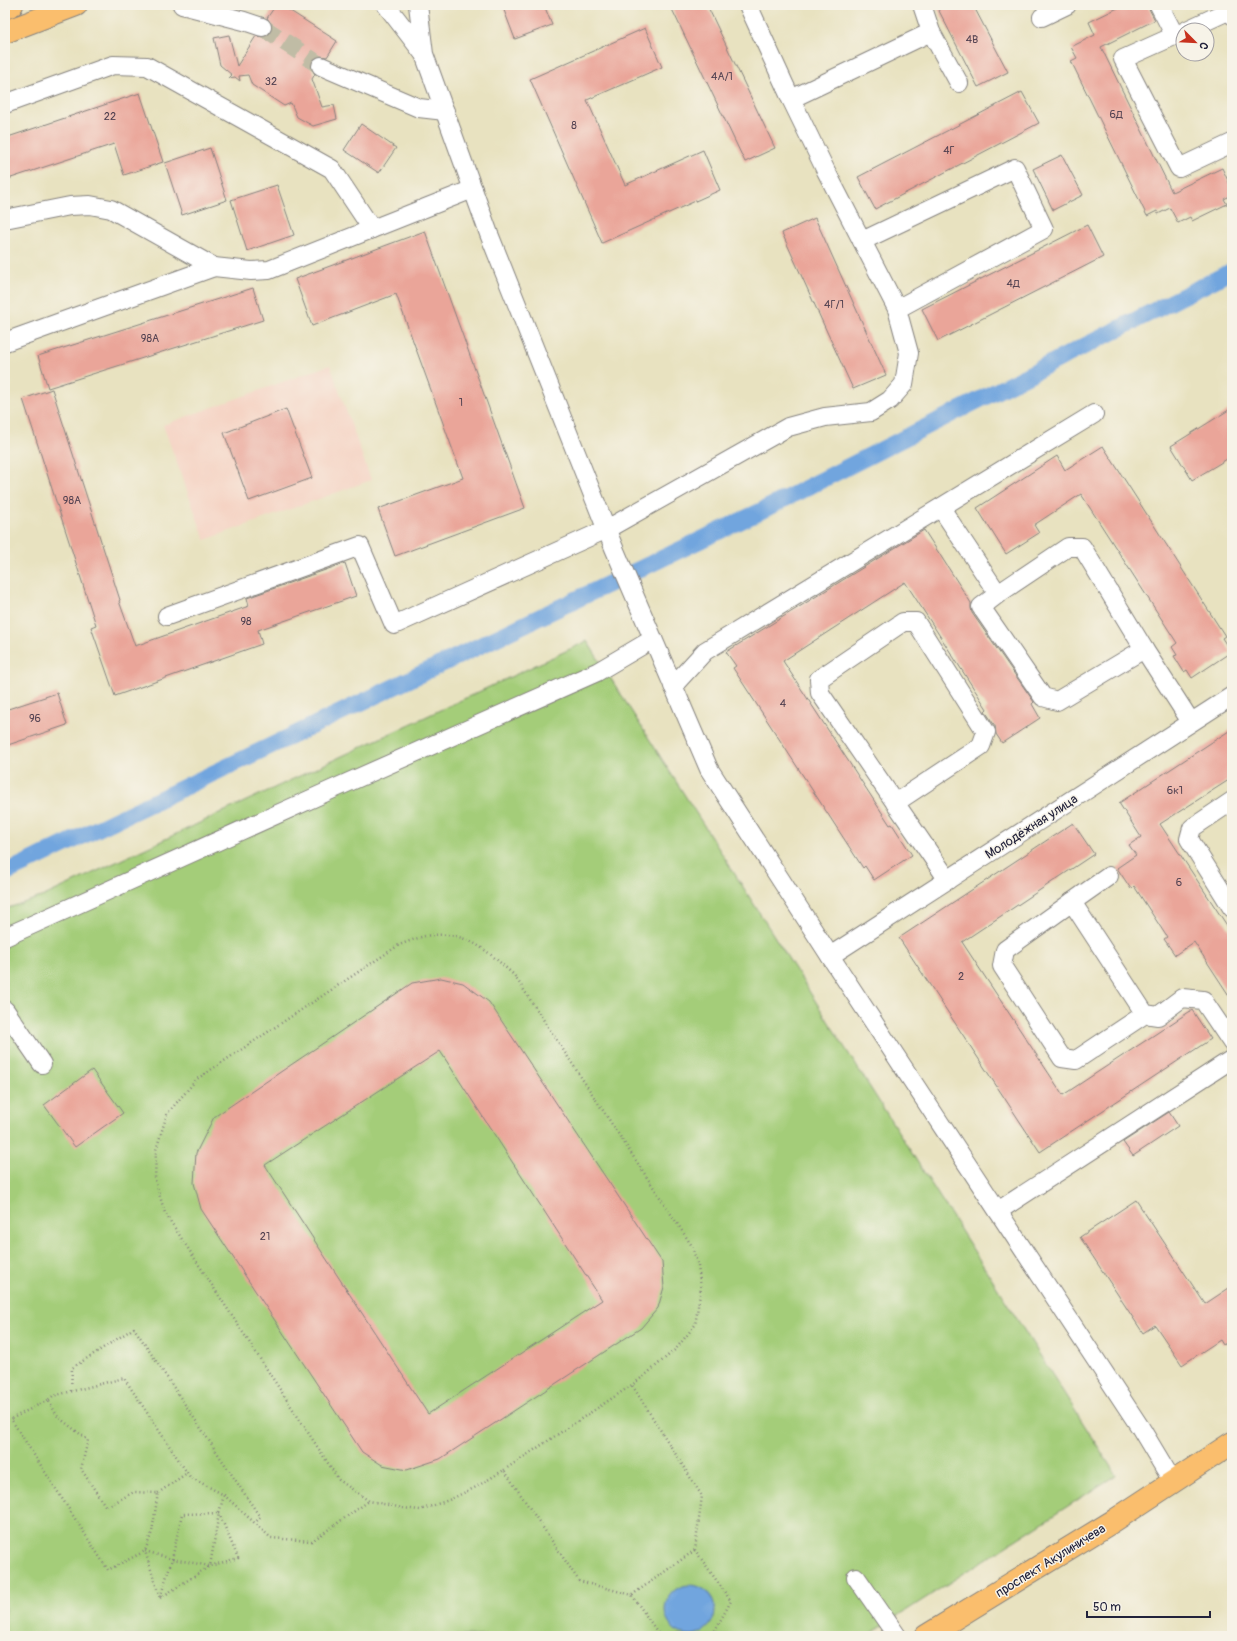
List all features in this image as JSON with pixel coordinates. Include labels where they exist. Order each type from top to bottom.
[{"type":"main road","points":[[5,8],[12,5]]},
{"type":"main road","points":[[5,32],[76,5]]},
{"type":"main road","name":"проспект Акулиничева","points":[[926,1636],[1108,1524],[1173,1482],[1229,1450]]},
{"type":"street","points":[[182,5],[244,20],[262,27]]},
{"type":"street","points":[[386,5],[424,54]]},
{"type":"street","points":[[418,5],[424,54],[489,234],[606,529],[709,769],[830,956],[1140,1427],[1173,1482]]},
{"type":"street","points":[[167,616],[360,546],[394,625],[606,529],[788,428],[825,417],[871,412],[890,400],[904,384],[909,353],[897,309],[791,99],[748,5]]},
{"type":"street","points":[[922,5],[931,32],[959,83]]},
{"type":"street","points":[[1042,17],[1067,5]]},
{"type":"street","points":[[1159,5],[1175,24]]},
{"type":"street","points":[[1205,22],[1230,10],[1232,15]]},
{"type":"street","points":[[791,99],[931,32]]},
{"type":"street","points":[[1175,36],[1123,59],[1179,168],[1232,142]]},
{"type":"street","points":[[5,104],[113,66],[147,66],[332,169],[372,229]]},
{"type":"street","points":[[321,66],[419,108],[444,111]]},
{"type":"street","points":[[862,240],[1015,168],[1044,229],[897,309]]},
{"type":"street","points":[[5,219],[70,206],[90,204],[111,209],[214,267],[251,271],[270,270],[473,189]]},
{"type":"street","points":[[5,342],[214,267]]},
{"type":"street","points":[[673,686],[705,650],[1094,414]]},
{"type":"street","points":[[941,508],[998,594]]},
{"type":"street","points":[[1144,649],[1058,701],[1043,697],[981,607],[1068,547],[1082,547],[1144,649],[1191,722]]},
{"type":"street","points":[[895,803],[981,746],[986,732],[916,622],[902,622],[819,679],[820,693],[895,803],[948,880]]},
{"type":"street","points":[[5,937],[597,672],[653,639]]},
{"type":"street","name":"Молодёжная улица","points":[[830,956],[1232,696]]},
{"type":"street","points":[[1232,801],[1192,828],[1189,839],[1232,908]]},
{"type":"street","points":[[1109,876],[1005,950],[1002,966],[1062,1058],[1076,1060],[1145,1014],[1158,1016],[1182,998],[1203,1000],[1232,1043]]},
{"type":"street","points":[[1072,902],[1145,1014]]},
{"type":"street","points":[[5,1010],[42,1064]]},
{"type":"street","points":[[998,1211],[1232,1059]]},
{"type":"street","points":[[856,1577],[897,1636]]},
{"type":"path","points":[[453,935],[478,944],[514,975],[692,1246],[698,1266],[700,1288],[695,1325],[676,1349],[632,1385],[504,1470],[476,1488],[420,1510],[369,1501],[339,1480],[165,1212],[155,1180],[156,1150],[168,1114],[197,1079],[399,944],[425,936],[453,935]]},
{"type":"path","points":[[71,1391],[72,1368],[134,1328],[260,1516],[255,1523]]},
{"type":"path","points":[[210,1566],[172,1559],[145,1551],[108,1570],[11,1419],[53,1396],[124,1378],[190,1477],[224,1495],[271,1538],[312,1541],[369,1501]]},
{"type":"path","points":[[632,1385],[702,1496],[695,1550],[731,1601],[712,1636]]},
{"type":"path","points":[[48,1400],[58,1417],[88,1440],[81,1470],[106,1507],[134,1492],[158,1493],[187,1473]]},
{"type":"path","points":[[504,1470],[579,1581],[632,1595],[660,1636]]},
{"type":"path","points":[[158,1493],[152,1532],[145,1551],[160,1598]]},
{"type":"path","points":[[210,1566],[218,1514],[224,1495]]},
{"type":"path","points":[[160,1598],[172,1559],[182,1514],[218,1514]]},
{"type":"path","points":[[160,1598],[210,1566],[238,1558],[218,1514]]},
{"type":"path","points":[[632,1595],[695,1550]]},
{"type":"shaded area","points":[[330,365],[371,480],[205,540],[163,425]]},
{"type":"green space","points":[[587,641],[1116,1475],[867,1636],[5,1636],[5,909],[44,896]]},
{"type":"water","points":[[690,1585],[699,1587],[710,1596],[715,1610],[713,1619],[704,1630],[690,1635],[681,1633],[670,1624],[665,1610],[667,1601],[676,1590]]},
{"type":"building","points":[[276,5],[281,5],[337,41],[327,57],[315,57],[311,67],[315,74],[312,79],[322,107],[334,105],[337,119],[313,126],[297,117],[291,103],[284,106],[252,85],[248,75],[239,76],[240,81],[235,77],[229,78],[232,75],[220,65],[214,38],[229,35],[237,66],[256,36],[264,37],[269,35],[272,31],[272,25],[267,18]]},
{"type":"building","points":[[502,5],[544,5],[552,25],[515,39]]},
{"type":"building","points":[[670,5],[707,5],[775,148],[745,162]]},
{"type":"building","points":[[936,5],[973,5],[1008,72],[978,87]]},
{"type":"building","points":[[1124,5],[1147,5],[1155,20],[1101,47],[1172,192],[1222,168],[1232,189],[1232,195],[1224,199],[1227,204],[1192,221],[1190,217],[1178,223],[1170,208],[1158,214],[1157,211],[1147,216],[1071,61],[1077,58],[1071,47],[1095,35],[1089,22]]},
{"type":"building","points":[[645,28],[662,67],[587,100],[625,185],[703,150],[720,190],[602,243],[530,79]]},
{"type":"building","points":[[1022,92],[1039,123],[875,209],[858,177]]},
{"type":"building","points":[[140,93],[163,162],[124,175],[114,144],[5,180],[5,138]]},
{"type":"building","points":[[361,124],[396,148],[379,173],[344,150]]},
{"type":"building","points":[[210,148],[227,200],[182,215],[165,163]]},
{"type":"building","points":[[1062,155],[1083,195],[1053,210],[1033,169]]},
{"type":"building","points":[[277,185],[294,235],[247,251],[231,200]]},
{"type":"building","points":[[815,218],[886,375],[853,389],[782,233]]},
{"type":"building","points":[[1087,225],[1103,257],[938,341],[922,309]]},
{"type":"building","points":[[425,231],[525,508],[395,556],[378,509],[463,478],[396,294],[312,326],[295,279]]},
{"type":"building","points":[[253,288],[263,320],[48,388],[38,356]]},
{"type":"building","points":[[52,389],[120,600],[119,601],[135,646],[249,606],[247,598],[345,563],[356,596],[258,630],[262,644],[115,696],[91,627],[96,625],[23,399]]},
{"type":"building","points":[[1232,408],[1232,456],[1192,480],[1171,446]]},
{"type":"building","points":[[286,409],[312,478],[249,501],[224,433]]},
{"type":"building","points":[[1103,446],[1225,636],[1222,638],[1231,652],[1192,678],[1187,670],[1184,672],[1174,656],[1177,655],[1172,647],[1177,643],[1081,494],[1034,525],[1039,533],[1006,554],[977,508],[1057,456],[1065,470]]},
{"type":"building","points":[[924,530],[971,603],[972,613],[1034,702],[1032,704],[1040,718],[1002,743],[996,734],[995,726],[985,711],[987,709],[905,582],[783,661],[890,825],[892,824],[912,855],[874,880],[865,866],[863,868],[733,668],[736,666],[726,652]]},
{"type":"building","points":[[57,693],[67,725],[5,746],[5,710]]},
{"type":"building","points":[[1232,729],[1232,778],[1160,824],[1232,933],[1232,1000],[1194,942],[1175,955],[1164,939],[1167,937],[1134,886],[1131,889],[1117,868],[1136,855],[1129,845],[1141,837],[1119,803]]},
{"type":"building","points":[[1073,823],[1094,854],[962,942],[1063,1095],[1192,1010],[1211,1039],[1040,1152],[899,938]]},
{"type":"building","points":[[441,978],[463,983],[489,1002],[662,1262],[664,1287],[658,1308],[641,1328],[440,1459],[407,1470],[382,1465],[362,1452],[201,1209],[194,1183],[196,1153],[214,1117],[412,983]],"holes":[[[440,1051],[602,1300],[428,1414],[265,1165]]]},
{"type":"building","points":[[92,1070],[123,1113],[75,1147],[44,1105]]},
{"type":"building","points":[[1169,1112],[1178,1126],[1133,1156],[1123,1142]]},
{"type":"building","points":[[1136,1200],[1205,1304],[1232,1286],[1232,1339],[1223,1345],[1220,1340],[1182,1365],[1155,1325],[1143,1333],[1080,1237]]},
{"type":"waterway","points":[[5,873],[757,513],[1232,271]]},
{"type":"tunnel","points":[[262,27],[321,66]]}]
